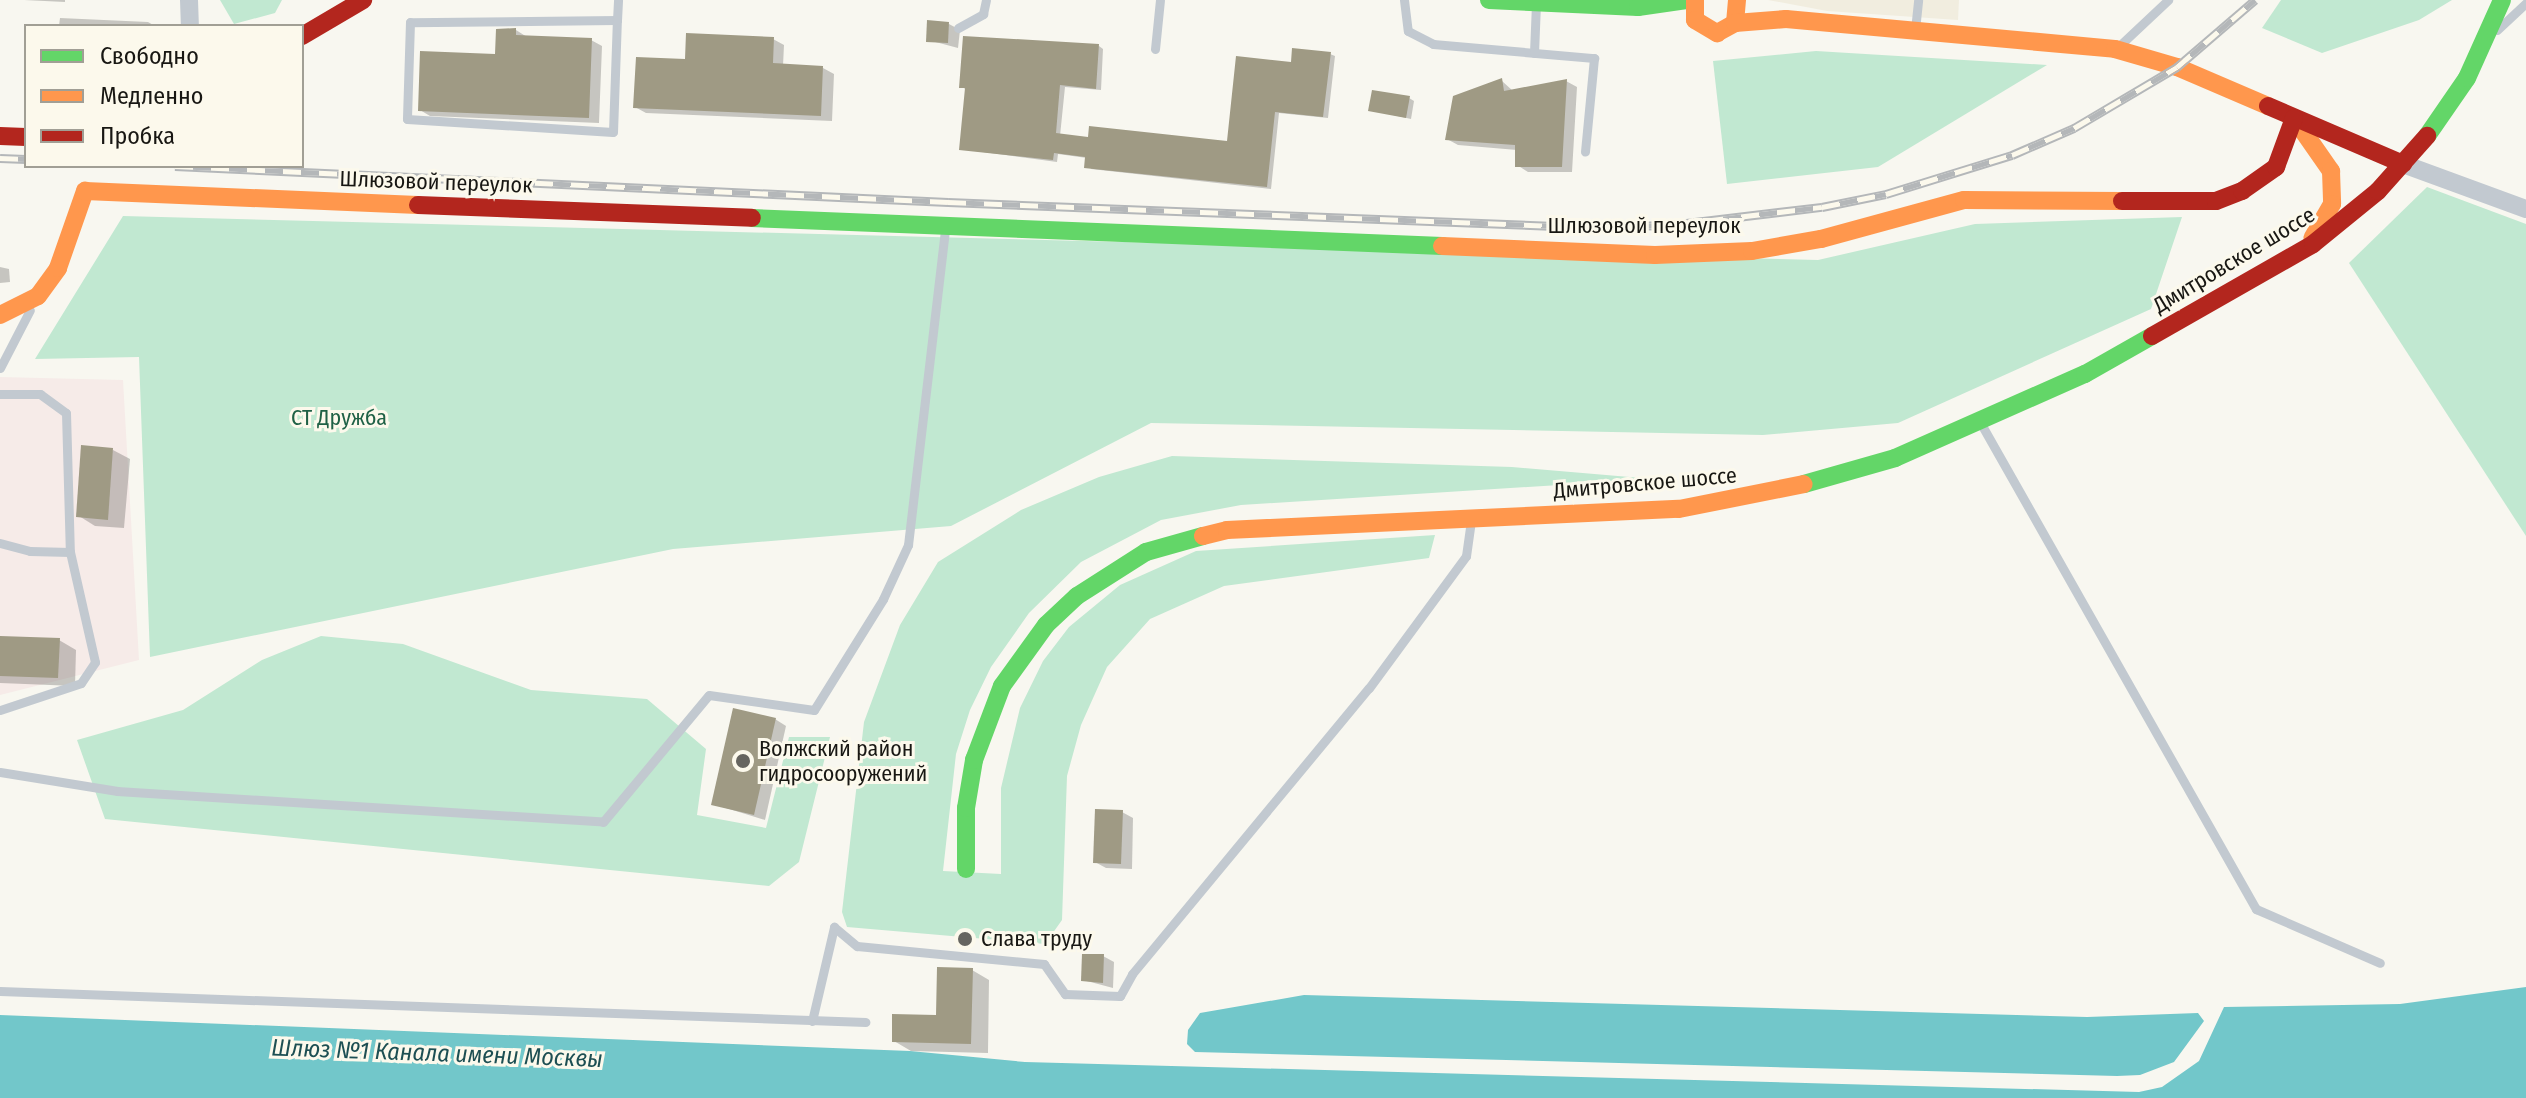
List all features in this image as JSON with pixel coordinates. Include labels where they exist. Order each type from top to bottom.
[{"type":"street","points":[[189,0],[190,24]]},
{"type":"street","points":[[304,35],[363,0]]},
{"type":"street","points":[[1489,0],[1638,7],[1687,0]]},
{"type":"street","points":[[1695,0],[1695,20]]},
{"type":"street","points":[[1735,23],[1738,0],[1786,19]]},
{"type":"street","name":"Дмитровское шоссе","points":[[966,869],[966,808],[974,760],[1002,686],[1046,625],[1113,571],[1183,538],[1227,530],[1679,509],[1757,497],[1895,458],[2085,374],[2303,251],[2347,218],[2403,164],[2448,108],[2485,40],[2502,0]]},
{"type":"street","points":[[1638,7],[1695,20],[1717,33],[1735,23],[1786,19],[2115,49],[2177,67],[2403,164],[2526,209]]},
{"type":"street","points":[[2294,118],[2331,171],[2332,204],[2303,251]]},
{"type":"street","name":"Шлюзовой переулок","points":[[0,315],[18,310],[38,296],[58,268],[85,191],[1655,255],[1752,251],[1821,239],[1964,200],[2216,201],[2242,191],[2276,167],[2294,118]]},
{"type":"street","points":[[0,136],[24,137]]},
{"type":"lane","points":[[617,20],[410,22],[407,119],[613,132],[618,0]]},
{"type":"lane","points":[[958,28],[983,14],[986,0]]},
{"type":"lane","points":[[1155,49],[1160,0]]},
{"type":"lane","points":[[1404,0],[1408,31],[1433,44],[1594,58],[1585,152]]},
{"type":"lane","points":[[1915,30],[1918,0]]},
{"type":"lane","points":[[2115,49],[2168,0]]},
{"type":"lane","points":[[1534,53],[1536,3]]},
{"type":"lane","points":[[2485,40],[2526,3]]},
{"type":"lane","points":[[0,772],[117,791],[603,822],[709,695],[814,710],[883,599],[908,545],[945,228]]},
{"type":"lane","points":[[0,368],[38,296]]},
{"type":"lane","points":[[0,394],[40,394],[66,413],[70,552],[95,662],[81,683],[0,710]]},
{"type":"lane","points":[[1980,422],[2256,909],[2380,963]]},
{"type":"lane","points":[[812,1021],[834,927],[857,946],[1044,964],[1065,994],[1120,996],[1378,676],[1466,556],[1472,518]]},
{"type":"lane","points":[[0,543],[30,551],[70,552]]},
{"type":"lane","points":[[0,991],[865,1022]]},
{"type":"shaded area","points":[[1768,0],[1959,0],[1958,20],[1827,11]]},
{"type":"shaded area","points":[[0,377],[123,380],[139,660],[0,695]]},
{"type":"green space","points":[[220,0],[282,0],[275,13],[234,24]]},
{"type":"green space","points":[[2281,0],[2452,0],[2419,20],[2322,53],[2262,28]]},
{"type":"green space","points":[[1816,51],[2047,65],[1878,167],[1727,184],[1713,61]]},
{"type":"green space","points":[[2427,187],[2526,224],[2526,536],[2349,263]]},
{"type":"green space","name":"СТ Дружба","points":[[123,216],[1818,260],[1975,224],[2182,217],[2151,309],[1898,423],[1763,435],[1151,423],[951,526],[673,549],[150,657],[139,357],[35,359]]},
{"type":"green space","points":[[1172,456],[1512,467],[1653,479],[1241,505],[1161,520],[1081,562],[1029,613],[991,667],[970,710],[956,754],[943,871],[1001,874],[1001,788],[1020,708],[1043,661],[1069,627],[1120,585],[1196,551],[1435,535],[1429,558],[1224,586],[1150,619],[1107,667],[1081,725],[1067,776],[1062,920],[1045,944],[847,927],[842,912],[864,722],[900,625],[938,562],[1021,510],[1099,477]]},
{"type":"green space","points":[[321,636],[403,644],[531,690],[647,699],[706,749],[697,815],[766,828],[789,737],[830,737],[799,862],[769,886],[105,819],[77,740],[183,710],[262,660]]},
{"type":"water","name":"Шлюз №1 Канала имени Москвы","points":[[2526,987],[2526,1098],[0,1098],[0,1015],[910,1051],[1025,1062],[2139,1092],[2162,1087],[2199,1061],[2224,1007],[2400,1004]]},
{"type":"water","points":[[1304,995],[2087,1017],[2198,1013],[2204,1021],[2174,1062],[2140,1075],[2117,1076],[1195,1052],[1187,1044],[1188,1030],[1200,1013]]},
{"type":"building","points":[[927,20],[949,22],[948,43],[926,42]]},
{"type":"building","points":[[516,28],[516,35],[592,38],[589,118],[418,111],[420,51],[495,54],[496,29]]},
{"type":"building","points":[[686,33],[774,37],[773,63],[823,66],[821,116],[633,108],[636,57],[685,59]]},
{"type":"building","points":[[963,36],[1099,44],[1096,89],[1060,85],[1056,133],[1088,137],[1089,126],[1227,141],[1236,56],[1291,62],[1292,48],[1331,52],[1323,117],[1275,112],[1267,187],[1084,168],[1085,157],[1054,153],[1053,160],[959,150],[965,88],[959,88]]},
{"type":"building","points":[[1502,78],[1504,91],[1567,79],[1562,167],[1515,167],[1515,145],[1445,140],[1453,96]]},
{"type":"building","points":[[1372,90],[1410,96],[1406,118],[1368,111]]},
{"type":"building","points":[[81,445],[113,448],[108,520],[76,517]]},
{"type":"building","points":[[0,636],[60,638],[58,678],[0,676]]},
{"type":"building","name":"Волжский район гидросооружений","points":[[733,708],[776,718],[754,815],[711,805]]},
{"type":"building","points":[[1095,809],[1123,810],[1121,864],[1093,863]]},
{"type":"building","points":[[1082,954],[1104,954],[1103,983],[1081,981]]},
{"type":"building","points":[[937,967],[973,968],[971,1044],[892,1042],[892,1014],[936,1015]]},
{"type":"railway","points":[[218,168],[1581,227],[1670,225],[1822,207],[1886,194],[2012,155],[2074,128],[2177,67],[2255,0]]},
{"type":"railway","points":[[0,158],[24,159]]},
{"type":"traffic: fast","points":[[1489,0],[1638,7],[1687,0]]},
{"type":"traffic: fast","points":[[2427,136],[2467,78],[2502,0]]},
{"type":"traffic: fast","points":[[752,218],[1442,246]]},
{"type":"traffic: fast","points":[[1804,484],[1895,458],[2085,374],[2152,336]]},
{"type":"traffic: fast","points":[[966,869],[966,808],[974,760],[1002,686],[1046,625],[1077,596],[1146,552],[1203,536]]},
{"type":"traffic: slow","points":[[1695,0],[1695,20],[1717,33],[1735,23],[1737,0]]},
{"type":"traffic: slow","points":[[1735,23],[1786,19],[2115,49],[2177,67],[2268,106]]},
{"type":"traffic: slow","points":[[2294,118],[2331,171],[2332,204],[2312,238]]},
{"type":"traffic: slow","points":[[0,315],[38,296],[58,268],[85,191],[418,205]]},
{"type":"traffic: slow","points":[[1442,246],[1655,255],[1752,251],[1821,239],[1964,200],[2122,201]]},
{"type":"traffic: slow","points":[[1203,536],[1227,530],[1679,509],[1804,484]]},
{"type":"traffic: jam","points":[[304,35],[363,0]]},
{"type":"traffic: jam","points":[[2268,106],[2403,164]]},
{"type":"traffic: jam","points":[[2122,201],[2216,201],[2242,191],[2276,167],[2294,118]]},
{"type":"traffic: jam","points":[[0,136],[24,137]]},
{"type":"traffic: jam","points":[[2152,336],[2313,244],[2378,191],[2427,136]]},
{"type":"traffic: jam","points":[[418,205],[752,218]]},
{"type":"place","name":"Волжский район гидросооружений","points":[[743,761]]},
{"type":"place","name":"Слава труду","points":[[965,939]]}]
